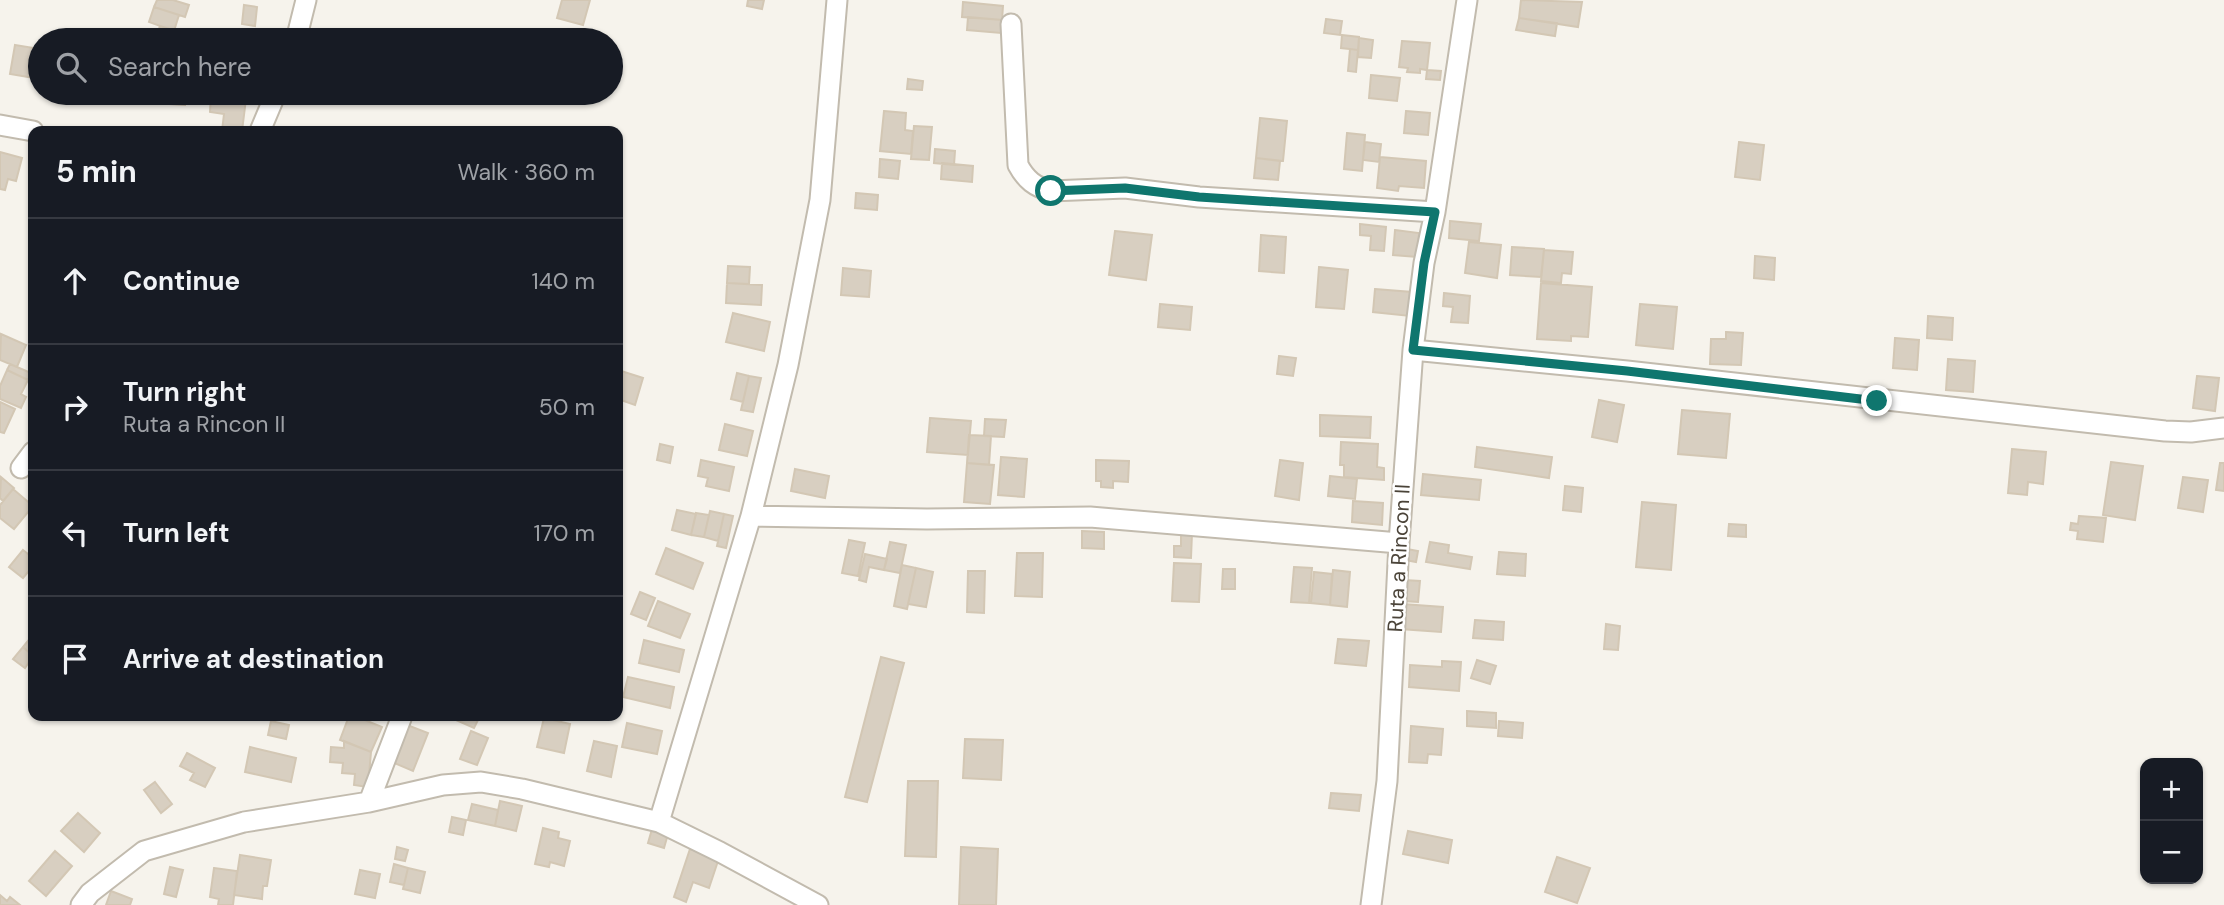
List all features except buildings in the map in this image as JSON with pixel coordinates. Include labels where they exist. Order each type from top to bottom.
[{"type":"street","points":[[299,28],[306,0]]},
{"type":"street","points":[[659,822],[751,516],[788,365],[820,200],[837,0]]},
{"type":"street","name":"Ruta a Rincon II","points":[[1371,905],[1387,781],[1399,543],[1413,350],[1424,263],[1435,212],[1467,0]]},
{"type":"street","points":[[1011,24],[1018,165],[1026,179],[1041,189],[1051,191],[1125,188],[1199,197],[1435,212]]},
{"type":"street","points":[[262,126],[271,105]]},
{"type":"street","points":[[0,125],[28,130]]},
{"type":"street","points":[[1413,350],[2165,431],[2192,432],[2224,428]]},
{"type":"street","points":[[21,468],[28,459]]},
{"type":"street","points":[[751,516],[927,519],[1090,517],[1399,543]]},
{"type":"street","points":[[369,802],[400,721]]},
{"type":"street","points":[[81,905],[90,893],[144,851],[244,822],[369,802],[443,785],[481,782],[522,789],[659,822],[818,905]]},
{"type":"route","points":[[1051,191],[1125,188],[1199,197],[1435,212],[1424,263],[1413,350],[1627,371],[1877,401]]}]
